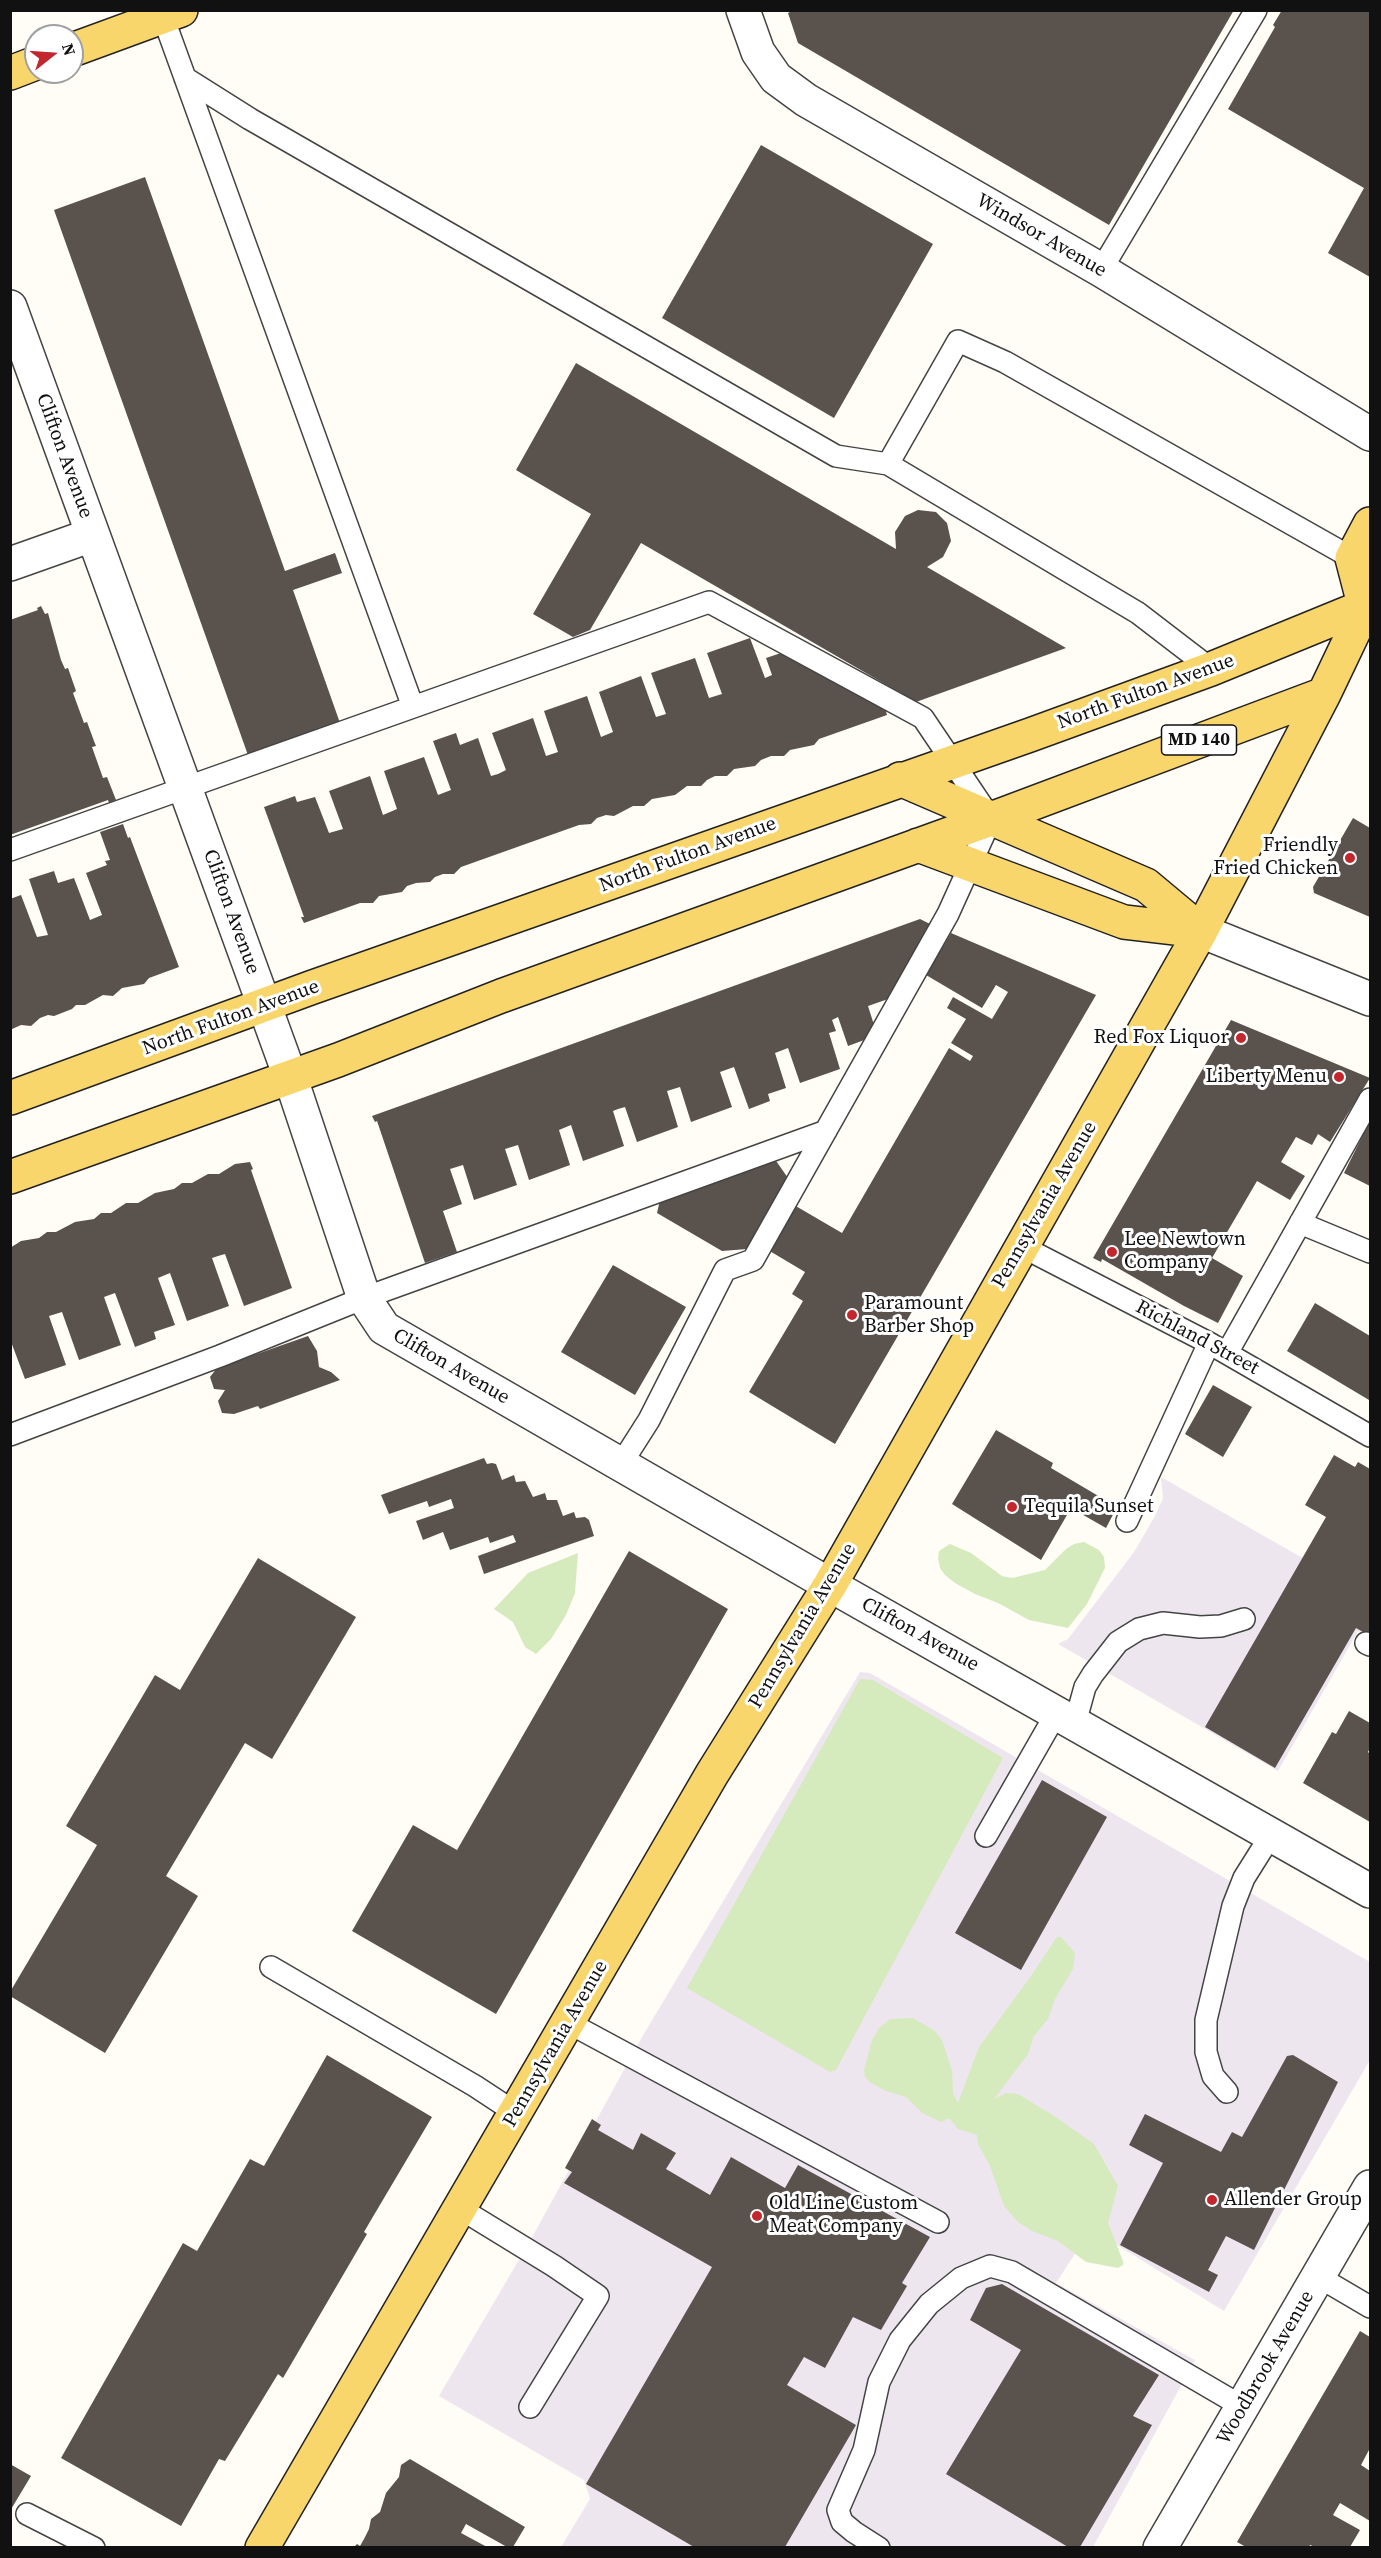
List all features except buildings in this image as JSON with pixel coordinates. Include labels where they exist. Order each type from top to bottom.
[{"type":"main road","points":[[84,46],[172,14]]},
{"type":"main road","points":[[1368,606],[1352,558],[1371,524]]},
{"type":"main road","name":"North Fulton Avenue","points":[[10,1098],[265,1005],[1212,669],[1368,606]]},
{"type":"main road","name":"Pennsylvania Avenue","points":[[262,2547],[461,2209],[712,1774],[830,1585],[1201,931],[1368,606]]},
{"type":"main road","name":"MD 140","points":[[918,845],[1324,694]]},
{"type":"main road","points":[[900,779],[1146,885],[1201,931]]},
{"type":"main road","points":[[10,1177],[338,1060],[501,996],[918,845],[1124,922],[1201,931]]},
{"type":"street","name":"Windsor Avenue","points":[[743,10],[758,52],[776,78],[806,100],[1101,270],[1371,434]]},
{"type":"street","name":"Clifton Avenue","points":[[10,308],[291,1076],[364,1298],[384,1328],[830,1585],[1371,1891]]},
{"type":"street","points":[[10,564],[92,535]]},
{"type":"street","points":[[1201,931],[1371,999]]},
{"type":"street","name":"Woodbrook Avenue","points":[[1160,2547],[1371,2187]]},
{"type":"lane","points":[[1101,270],[1256,10]]},
{"type":"lane","points":[[172,14],[185,78],[413,707]]},
{"type":"lane","points":[[185,78],[250,118],[836,456],[888,464],[1138,613],[1212,669]]},
{"type":"lane","points":[[888,464],[958,340],[1005,363],[1352,558]]},
{"type":"lane","points":[[10,850],[709,602],[923,718],[991,819],[948,914],[753,1260],[725,1270],[648,1420],[621,1464]]},
{"type":"lane","points":[[1127,1521],[1218,1348],[1300,1223],[1371,1099]]},
{"type":"lane","points":[[10,1435],[220,1356],[364,1298],[826,1131]]},
{"type":"lane","points":[[1300,1223],[1371,1252]]},
{"type":"lane","name":"Richland Street","points":[[1021,1246],[1218,1348],[1371,1436]]},
{"type":"lane","points":[[986,1836],[1093,1674],[1118,1642],[1139,1629],[1163,1623],[1200,1627],[1221,1626],[1244,1619]]},
{"type":"lane","points":[[1227,2092],[1213,2076],[1206,2052],[1206,2020],[1233,1906],[1244,1878],[1271,1835]]},
{"type":"lane","points":[[271,1967],[475,2086],[516,2114]]},
{"type":"lane","points":[[569,2023],[938,2222]]},
{"type":"lane","points":[[461,2209],[598,2296],[530,2407]]},
{"type":"lane","points":[[879,2547],[842,2522],[838,2510],[864,2450],[879,2382],[900,2340],[929,2304],[961,2278],[990,2266],[1011,2272],[1242,2407]]},
{"type":"lane","points":[[1319,2277],[1371,2307]]},
{"type":"lane","points":[[27,2514],[94,2547]]},
{"type":"shaded area","points":[[1361,1464],[1370,1469],[1370,1638],[1358,1631],[1278,1771],[1058,1644],[1068,1639],[1134,1552],[1163,1498],[1161,1477],[1306,1560]]},
{"type":"shaded area","points":[[860,1672],[870,1673],[1370,1962],[1370,2060],[1224,2311],[1091,2229],[1056,2283],[1195,2360],[1093,2547],[561,2547],[590,2499],[584,2480],[439,2396],[530,2241],[642,2037]]},
{"type":"green space","points":[[1084,1542],[1099,1550],[1104,1557],[1105,1568],[1087,1604],[1068,1628],[1029,1620],[998,1603],[975,1594],[945,1575],[940,1568],[938,1558],[939,1551],[950,1544],[971,1553],[1002,1576],[1012,1578],[1045,1570],[1066,1549]]},
{"type":"green space","points":[[578,1553],[575,1593],[566,1615],[551,1639],[536,1654],[525,1647],[513,1622],[494,1609],[528,1573]]},
{"type":"green space","points":[[860,1679],[873,1680],[1003,1758],[836,2070],[830,2072],[687,1988]]},
{"type":"green space","points":[[1057,1937],[1061,1937],[1075,1953],[1073,1969],[1055,1999],[1048,2019],[1034,2036],[1028,2054],[994,2099],[1006,2093],[1018,2094],[1094,2144],[1118,2186],[1108,2223],[1123,2261],[1123,2265],[1118,2268],[1086,2262],[1058,2241],[1032,2231],[1018,2222],[1004,2206],[990,2166],[978,2144],[977,2135],[958,2129],[949,2118],[941,2122],[922,2113],[906,2097],[886,2091],[865,2077],[864,2070],[872,2040],[879,2028],[890,2019],[913,2018],[935,2031],[942,2040],[952,2071],[953,2093],[958,2103],[979,2047]]},
{"type":"place","name":"Friendly Fried Chicken","points":[[1350,858]]},
{"type":"place","name":"Red Fox Liquor","points":[[1241,1038]]},
{"type":"place","name":"Liberty Menu","points":[[1339,1077]]},
{"type":"place","name":"Lee Newtown Company","points":[[1112,1252]]},
{"type":"place","name":"Paramount Barber Shop","points":[[852,1315]]},
{"type":"place","name":"Tequila Sunset","points":[[1012,1507]]},
{"type":"place","name":"Allender Group","points":[[1212,2200]]},
{"type":"place","name":"Old Line Custom Meat Company","points":[[757,2216]]}]
